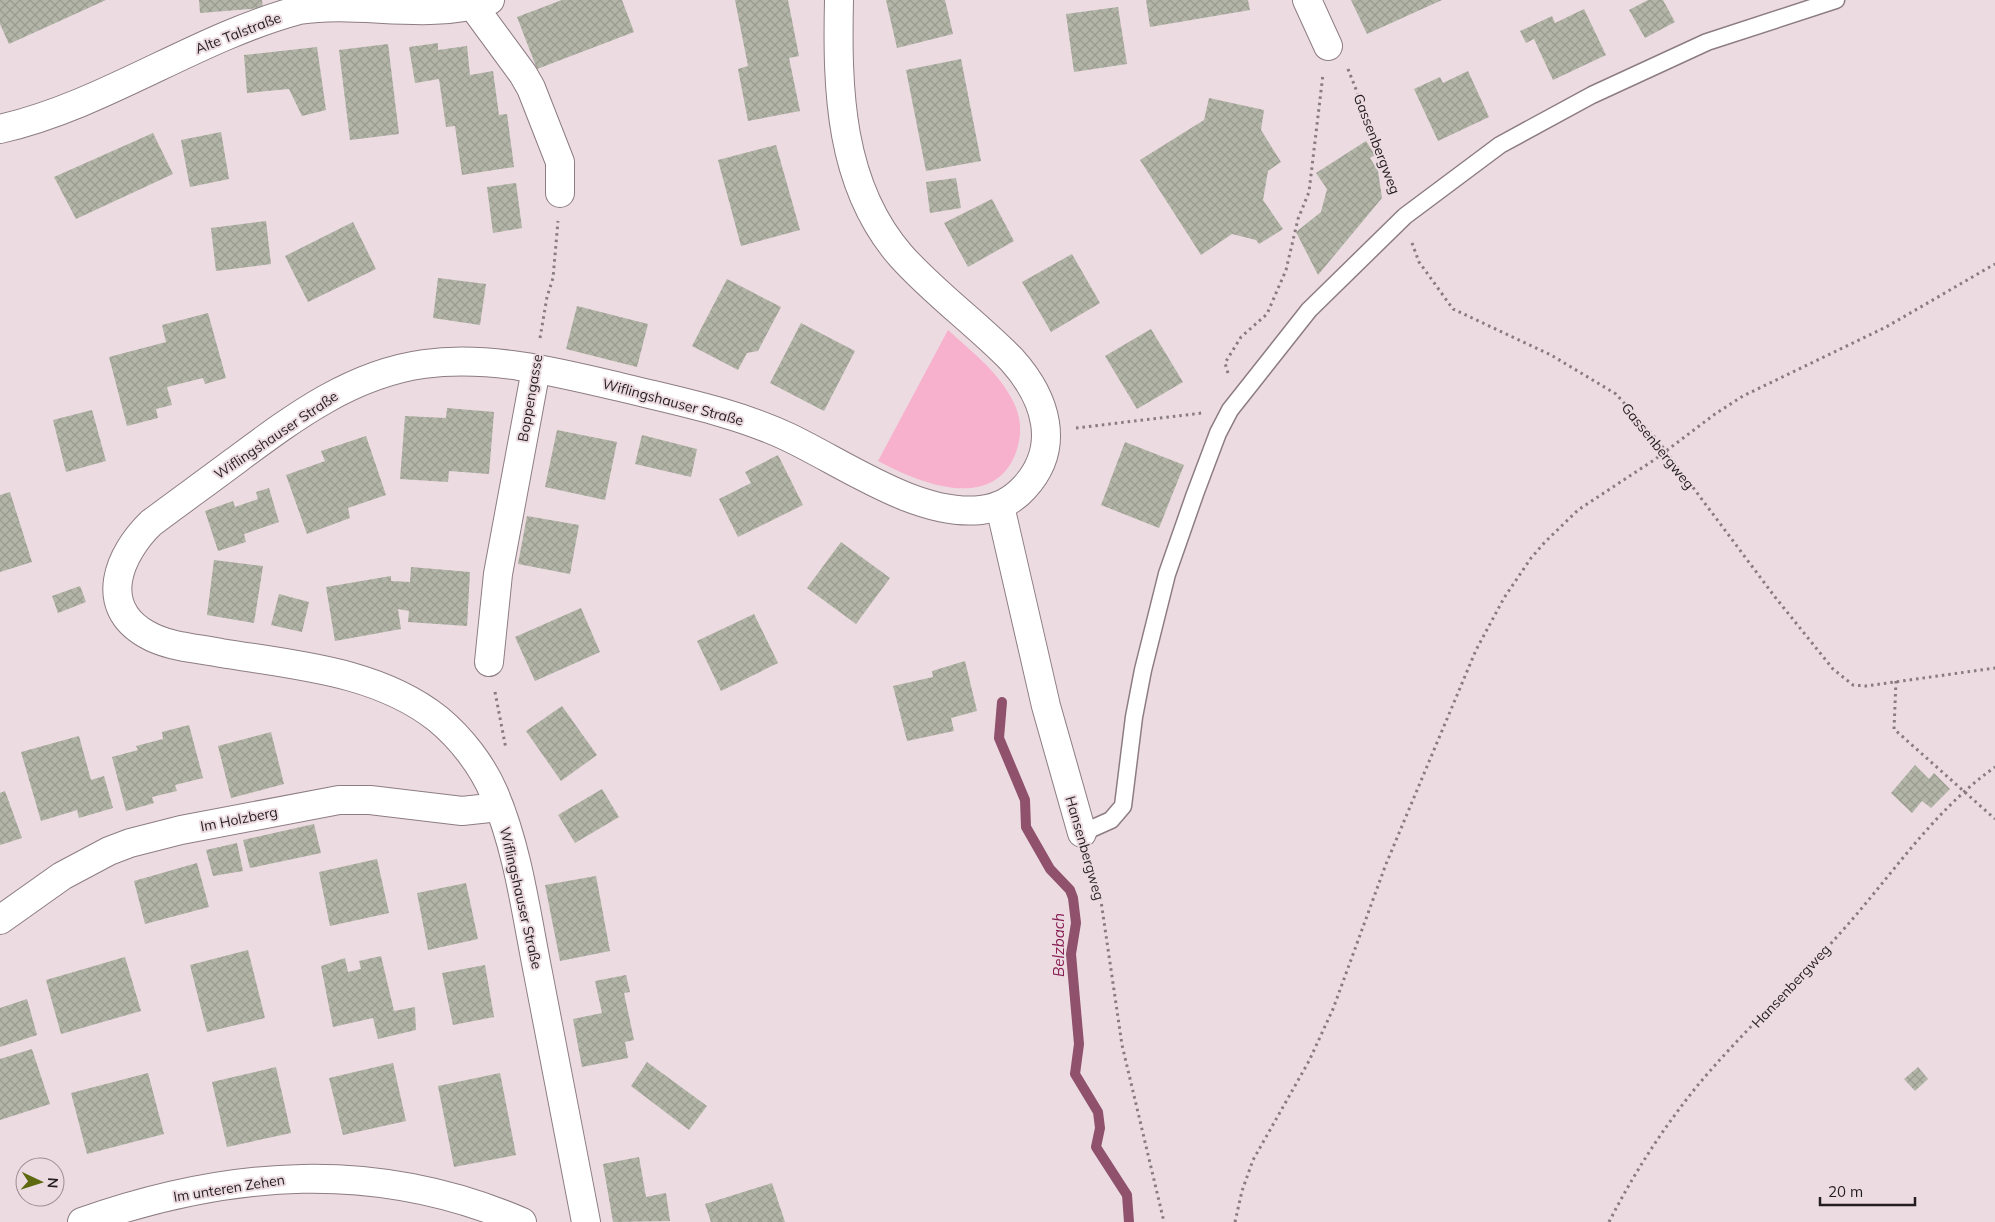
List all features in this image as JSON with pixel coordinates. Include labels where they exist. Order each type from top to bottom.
[{"type":"street","name":"Wiflingshauser Straße","points":[[586,1222],[520,884],[499,807],[486,778],[470,753],[439,720],[417,704],[391,691],[360,680],[187,647],[154,638],[136,627],[126,616],[118,594],[118,575],[125,555],[131,545],[151,523],[274,432],[341,390],[371,377],[424,364],[474,362],[536,369],[610,385],[751,422],[786,436],[922,504],[959,511],[982,510],[1000,506],[1021,490],[1039,467],[1044,452],[1046,431],[1039,402],[1024,373],[999,347],[902,257],[883,232],[865,200],[852,164],[843,118],[839,64],[839,0]]},
{"type":"street","points":[[1307,0],[1328,46]]},
{"type":"street","points":[[482,3],[531,88],[560,162],[560,193]]},
{"type":"street","name":"Alte Talstraße","points":[[0,130],[66,109],[209,42],[300,10],[348,4],[447,10],[482,3]]},
{"type":"street","name":"Boppengasse","points":[[489,662],[498,568],[536,369]]},
{"type":"street","name":"Hansenbergweg","points":[[1000,506],[1046,706],[1082,833]]},
{"type":"street","name":"Im Holzberg","points":[[0,920],[62,876],[109,851],[172,832],[338,800],[370,800],[462,811],[499,807]]},
{"type":"street","name":"Im unteren Zehen","points":[[82,1222],[209,1189],[295,1178],[396,1184],[446,1195],[522,1222]]},
{"type":"lane","points":[[1082,833],[1111,820],[1123,806],[1138,696],[1167,574],[1218,433],[1230,410],[1308,310],[1405,216],[1500,145],[1592,95],[1707,42],[1836,0]]},
{"type":"path","points":[[1242,394],[1232,384],[1225,364],[1241,337],[1267,314],[1286,270],[1298,219],[1309,192],[1318,101],[1328,46]]},
{"type":"path","name":"Gassenbergweg","points":[[1328,46],[1346,66],[1405,216],[1419,262],[1450,307],[1551,355],[1614,392],[1665,451],[1790,617],[1833,669],[1855,686],[1866,686],[1995,668]]},
{"type":"path","name":"Boppengasse","points":[[536,369],[547,297],[554,270],[560,193]]},
{"type":"path","points":[[1235,1222],[1242,1191],[1253,1160],[1309,1060],[1332,1009],[1413,800],[1462,681],[1491,621],[1518,577],[1562,524],[1592,499],[1743,396],[1886,327],[1995,264]]},
{"type":"path","points":[[1046,431],[1230,410]]},
{"type":"path","points":[[489,662],[507,754]]},
{"type":"path","points":[[1896,681],[1894,729],[1995,819]]},
{"type":"path","name":"Hansenbergweg","points":[[1609,1222],[1647,1153],[1699,1084],[1806,971],[1936,820],[1965,791],[1995,767]]},
{"type":"path","name":"Hansenbergweg","points":[[1082,833],[1101,901],[1128,1075],[1164,1222]]},
{"type":"shaded area","points":[[948,330],[985,364],[1001,382],[1017,409],[1020,422],[1020,435],[1015,455],[1004,473],[989,483],[971,488],[952,488],[932,484],[878,461]]},
{"type":"building","points":[[0,0],[106,0],[9,44],[0,24]]},
{"type":"building","points":[[199,0],[262,0],[263,8],[200,13]]},
{"type":"building","points":[[562,0],[622,0],[634,32],[537,69],[517,17]]},
{"type":"building","points":[[735,0],[788,0],[799,56],[789,58],[800,111],[748,121],[738,69],[748,66]]},
{"type":"building","points":[[886,0],[945,0],[953,34],[897,48]]},
{"type":"building","points":[[1146,0],[1248,0],[1250,10],[1150,27]]},
{"type":"building","points":[[1351,0],[1442,0],[1367,34]]},
{"type":"building","points":[[1648,0],[1663,0],[1675,22],[1645,38],[1629,10]]},
{"type":"building","points":[[1118,7],[1127,64],[1074,72],[1066,14]]},
{"type":"building","points":[[1584,9],[1606,55],[1553,80],[1534,39],[1526,43],[1520,31],[1552,16],[1555,23]]},
{"type":"building","points":[[438,43],[438,50],[467,46],[470,75],[493,71],[499,115],[507,114],[514,167],[462,175],[455,126],[446,127],[439,79],[415,83],[409,47]]},
{"type":"building","points":[[388,44],[399,134],[350,140],[339,50]]},
{"type":"building","points":[[317,47],[326,110],[302,116],[289,89],[247,93],[244,55]]},
{"type":"building","points":[[961,59],[981,161],[926,171],[906,70]]},
{"type":"building","points":[[1468,71],[1489,117],[1438,141],[1414,89],[1440,77],[1443,83]]},
{"type":"building","points":[[1209,98],[1264,110],[1261,130],[1281,162],[1268,171],[1263,200],[1283,229],[1259,244],[1256,240],[1232,234],[1201,255],[1140,160],[1204,120]]},
{"type":"building","points":[[221,132],[229,179],[190,187],[181,140]]},
{"type":"building","points":[[153,133],[173,174],[76,219],[54,177]]},
{"type":"building","points":[[1366,141],[1375,155],[1370,158],[1378,171],[1382,198],[1318,275],[1296,232],[1321,212],[1327,189],[1316,173]]},
{"type":"building","points":[[776,145],[800,230],[741,246],[718,160]]},
{"type":"building","points":[[956,178],[961,208],[930,213],[926,182]]},
{"type":"building","points":[[516,183],[522,228],[493,233],[487,187]]},
{"type":"building","points":[[992,199],[1014,241],[968,267],[944,223]]},
{"type":"building","points":[[266,221],[271,264],[216,271],[211,228]]},
{"type":"building","points":[[353,222],[376,269],[308,302],[285,256]]},
{"type":"building","points":[[1072,254],[1100,303],[1051,332],[1022,282]]},
{"type":"building","points":[[438,278],[486,284],[480,325],[433,318]]},
{"type":"building","points":[[727,279],[781,307],[758,351],[747,353],[738,370],[692,346]]},
{"type":"building","points":[[577,306],[648,324],[637,367],[566,349]]},
{"type":"building","points":[[208,313],[226,378],[205,384],[203,378],[167,387],[172,405],[156,409],[158,418],[127,426],[109,357],[166,342],[162,325]]},
{"type":"building","points":[[801,323],[855,351],[824,411],[770,383]]},
{"type":"building","points":[[1151,329],[1183,382],[1137,409],[1105,356]]},
{"type":"building","points":[[447,408],[494,412],[489,474],[449,471],[448,482],[400,479],[405,416],[446,418]]},
{"type":"building","points":[[92,410],[106,461],[66,472],[53,420]]},
{"type":"building","points":[[557,430],[617,442],[605,500],[545,487]]},
{"type":"building","points":[[642,435],[697,449],[691,477],[635,464]]},
{"type":"building","points":[[366,436],[386,495],[348,508],[350,518],[307,534],[286,475],[325,461],[321,451]]},
{"type":"building","points":[[1125,442],[1184,465],[1159,528],[1101,505]]},
{"type":"building","points":[[778,455],[803,505],[738,537],[719,499],[751,483],[745,472]]},
{"type":"building","points":[[269,488],[279,522],[244,534],[246,542],[218,551],[205,511],[233,501],[235,507],[258,499],[256,492]]},
{"type":"building","points":[[10,492],[32,562],[0,572],[0,495]]},
{"type":"building","points":[[527,516],[579,525],[570,574],[518,564]]},
{"type":"building","points":[[841,542],[890,578],[856,624],[807,588]]},
{"type":"building","points":[[214,560],[263,566],[254,623],[207,615]]},
{"type":"building","points":[[411,567],[470,572],[467,626],[408,622],[409,611],[398,609],[401,629],[335,641],[326,587],[391,576],[391,581],[410,582]]},
{"type":"building","points":[[80,586],[86,602],[58,613],[52,596]]},
{"type":"building","points":[[279,594],[309,602],[302,632],[271,625]]},
{"type":"building","points":[[581,608],[600,652],[535,681],[515,637]]},
{"type":"building","points":[[754,614],[778,663],[721,691],[697,641]]},
{"type":"building","points":[[965,661],[977,711],[951,718],[954,731],[907,741],[893,686],[933,677],[932,671]]},
{"type":"building","points":[[562,706],[597,755],[561,781],[526,731]]},
{"type":"building","points":[[189,725],[203,778],[175,785],[177,791],[152,797],[154,803],[126,811],[112,757],[138,750],[136,746],[163,739],[162,732]]},
{"type":"building","points":[[271,732],[284,784],[231,798],[218,746]]},
{"type":"building","points":[[79,736],[91,780],[104,776],[113,808],[79,818],[77,810],[41,821],[21,752]]},
{"type":"building","points":[[1915,765],[1929,779],[1934,773],[1950,789],[1931,808],[1922,801],[1912,813],[1891,793]]},
{"type":"building","points":[[602,789],[619,817],[575,843],[558,815]]},
{"type":"building","points":[[5,791],[22,838],[0,845],[0,793]]},
{"type":"building","points":[[314,824],[321,853],[250,868],[243,840]]},
{"type":"building","points":[[237,843],[243,871],[213,876],[206,850]]},
{"type":"building","points":[[377,859],[389,913],[330,926],[319,872]]},
{"type":"building","points":[[197,863],[209,907],[145,924],[134,881]]},
{"type":"building","points":[[596,876],[610,951],[560,961],[545,885]]},
{"type":"building","points":[[466,883],[478,939],[428,950],[417,893]]},
{"type":"building","points":[[248,950],[265,1018],[207,1032],[190,965]]},
{"type":"building","points":[[381,956],[394,1011],[415,1007],[416,1030],[378,1039],[373,1018],[333,1027],[321,966],[345,958],[348,972],[361,969],[359,961]]},
{"type":"building","points":[[125,957],[141,1011],[61,1034],[46,980]]},
{"type":"building","points":[[485,965],[494,1017],[453,1025],[442,973]]},
{"type":"building","points":[[626,975],[630,992],[624,993],[634,1040],[625,1042],[628,1058],[582,1067],[573,1019],[602,1013],[595,981]]},
{"type":"building","points":[[27,999],[37,1035],[0,1047],[0,1008]]},
{"type":"building","points":[[32,1049],[50,1104],[0,1120],[0,1059]]},
{"type":"building","points":[[647,1062],[707,1106],[689,1130],[631,1086]]},
{"type":"building","points":[[393,1063],[406,1121],[343,1135],[329,1078]]},
{"type":"building","points":[[276,1067],[291,1133],[227,1147],[212,1082]]},
{"type":"building","points":[[1918,1067],[1928,1079],[1915,1091],[1904,1079]]},
{"type":"building","points":[[148,1073],[164,1134],[87,1154],[71,1093]]},
{"type":"building","points":[[500,1073],[516,1155],[454,1167],[438,1086]]},
{"type":"building","points":[[639,1157],[646,1197],[666,1193],[670,1221],[613,1222],[603,1164]]},
{"type":"building","points":[[772,1183],[785,1222],[711,1222],[705,1204]]},
{"type":"waterway","name":"Belzbach","points":[[1002,702],[999,738],[1025,800],[1026,827],[1050,869],[1070,890],[1073,898],[1076,923],[1071,954],[1079,1044],[1075,1074],[1098,1112],[1100,1128],[1096,1147],[1127,1195],[1129,1222]]}]
